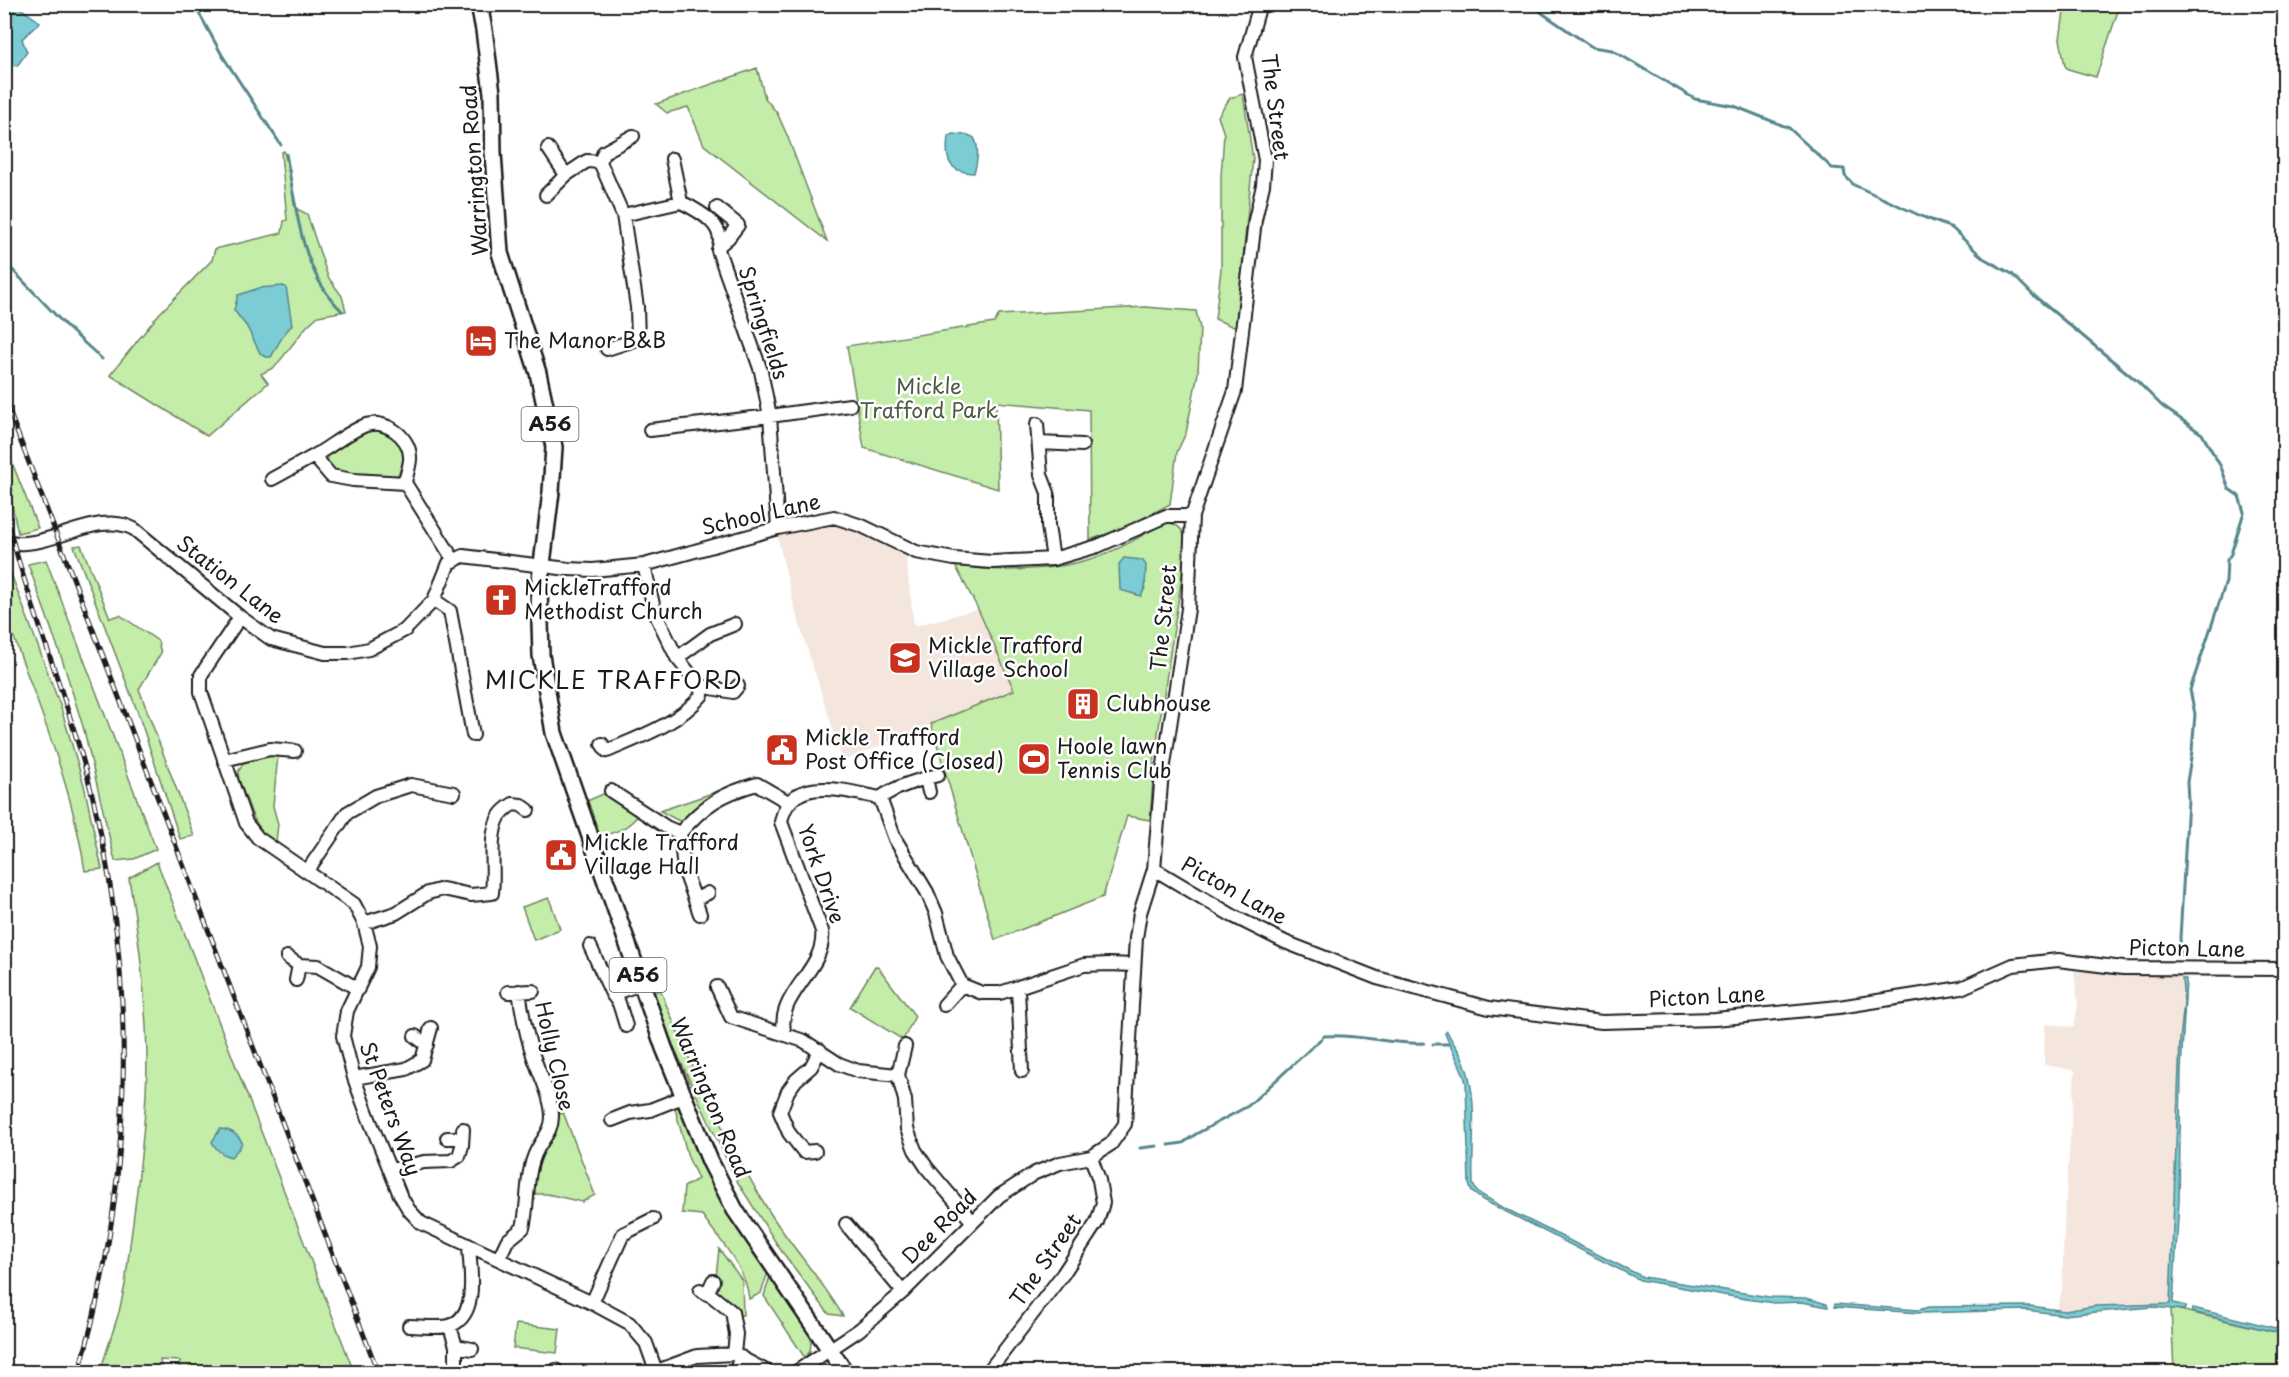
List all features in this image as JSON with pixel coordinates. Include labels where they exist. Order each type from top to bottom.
[{"type":"main road","name":"Warrington Road","points":[[479,4],[492,93],[493,153],[500,253],[538,373],[554,447],[539,588],[542,655],[555,733],[641,984],[683,1097],[710,1161],[735,1210],[845,1372]]},
{"type":"street","name":"The Street","points":[[988,1372],[1063,1274],[1097,1222],[1103,1203],[1091,1156],[1111,1144],[1125,1124],[1133,965],[1140,913],[1155,869],[1161,784],[1188,609],[1192,516],[1235,391],[1255,220],[1263,185],[1265,160],[1245,57],[1260,4]]},
{"type":"street","points":[[607,349],[638,339],[637,307],[623,215],[600,162],[604,152],[633,136]]},
{"type":"street","points":[[548,148],[566,175]]},
{"type":"street","points":[[623,215],[681,202],[672,159]]},
{"type":"street","points":[[546,195],[566,175],[587,161],[600,162]]},
{"type":"street","name":"Springfields","points":[[681,202],[706,215],[716,226],[721,244]]},
{"type":"street","name":"Springfields","points":[[717,208],[738,225],[718,250],[761,371],[770,416],[778,528]]},
{"type":"street","points":[[650,430],[850,405]]},
{"type":"street","points":[[272,479],[365,426],[376,423],[392,429],[406,442],[410,456],[405,483],[453,559],[463,555],[541,567]]},
{"type":"street","points":[[1037,424],[1041,475],[1048,493],[1048,526],[1053,559]]},
{"type":"street","points":[[1039,443],[1082,445]]},
{"type":"street","points":[[314,456],[331,476],[353,480],[405,483]]},
{"type":"street","name":"School Lane","points":[[541,567],[593,570],[644,565],[778,528],[834,517],[862,526],[916,552],[954,559],[992,562],[1053,559],[1098,546],[1166,516],[1192,516]]},
{"type":"street","name":"Station Lane","points":[[4,541],[23,543],[73,532],[100,523],[123,523],[134,529],[270,639],[325,653],[348,653],[369,649],[405,630],[434,600],[445,570],[453,559]]},
{"type":"street","points":[[602,744],[607,751],[656,731],[694,704],[702,695],[700,686],[677,658],[655,614],[644,565]]},
{"type":"street","points":[[434,600],[450,611],[473,735]]},
{"type":"street","name":"St Peters Way","points":[[240,617],[201,675],[201,692],[246,823],[258,838],[308,870],[354,904],[364,923],[370,946],[368,967],[347,1011],[343,1036],[354,1078],[400,1195],[409,1210],[422,1223],[468,1246],[499,1258],[629,1323],[646,1343],[655,1372]]},
{"type":"street","points":[[677,658],[710,634],[735,624]]},
{"type":"street","points":[[700,686],[735,693]]},
{"type":"street","points":[[224,760],[270,750],[295,751]]},
{"type":"street","points":[[929,792],[932,776],[888,792],[880,798],[895,839],[927,892],[936,913],[947,956],[962,986],[982,993],[1000,993],[1018,989],[1084,965],[1133,965]]},
{"type":"street","points":[[700,914],[702,896],[684,869],[680,833],[712,801],[757,784],[788,802]]},
{"type":"street","points":[[308,870],[347,813],[376,796],[411,785],[454,793]]},
{"type":"street","name":"York Drive","points":[[785,1035],[782,1020],[787,1006],[818,957],[824,943],[822,930],[781,822],[783,812],[788,802],[797,794],[810,789],[847,791],[880,798]]},
{"type":"street","points":[[611,791],[666,827],[680,833]]},
{"type":"street","points":[[364,923],[396,913],[428,893],[443,889],[471,895],[492,893],[495,873],[492,838],[499,815],[513,804],[521,805],[528,810]]},
{"type":"street","name":"Picton Lane","points":[[1155,869],[1233,916],[1285,942],[1377,978],[1489,1008],[1602,1022],[1714,1018],[1839,1007],[1961,988],[2013,965],[2058,960],[2122,968],[2284,969]]},
{"type":"street","points":[[591,946],[612,994],[619,1003],[626,1026]]},
{"type":"street","points":[[287,957],[299,965],[318,966],[358,989]]},
{"type":"street","points":[[296,980],[299,965]]},
{"type":"street","points":[[612,994],[641,984]]},
{"type":"street","points":[[944,1005],[962,986]]},
{"type":"street","points":[[717,987],[731,1017],[804,1041],[839,1064],[858,1071],[898,1075]]},
{"type":"street","points":[[1018,989],[1022,1071]]},
{"type":"street","name":"Holly Close","points":[[499,1258],[507,1241],[523,1228],[532,1163],[537,1149],[549,1132],[552,1118],[551,1108],[513,992],[533,991]]},
{"type":"street","points":[[354,1078],[406,1069],[422,1060],[431,1028]]},
{"type":"street","points":[[415,1036],[427,1045]]},
{"type":"street","points":[[904,1046],[898,1075],[905,1100],[908,1129],[915,1150],[927,1168],[972,1221]]},
{"type":"street","points":[[815,1151],[804,1152],[789,1133],[780,1112],[788,1091],[796,1080],[811,1067],[820,1050]]},
{"type":"street","points":[[612,1120],[630,1113],[650,1110],[683,1097]]},
{"type":"street","points":[[391,1170],[424,1162],[451,1161],[459,1156],[463,1134],[447,1138]]},
{"type":"street","name":"Dee Road","points":[[796,1372],[859,1330],[903,1292],[999,1196],[1035,1173],[1060,1163],[1091,1156]]},
{"type":"street","points":[[592,1303],[623,1234],[653,1219]]},
{"type":"street","points":[[846,1224],[903,1292]]},
{"type":"street","points":[[409,1326],[450,1327],[461,1318],[469,1304],[471,1281],[468,1246]]},
{"type":"street","points":[[713,1281],[703,1292],[732,1312],[736,1334],[735,1372]]},
{"type":"street","points":[[450,1327],[456,1346],[456,1362]]},
{"type":"street","points":[[456,1346],[472,1349]]},
{"type":"street","points":[[655,1372],[697,1356],[737,1355],[768,1372]]},
{"type":"shaded area","name":"Mickle Trafford Village School","points":[[820,525],[841,525],[906,557],[914,626],[978,609],[1014,690],[843,761],[795,610],[777,535]]},
{"type":"shaded area","points":[[2074,971],[2153,976],[2185,975],[2186,979],[2182,980],[2184,1002],[2180,1040],[2170,1304],[2123,1304],[2056,1311],[2062,1291],[2064,1225],[2075,1070],[2044,1065],[2045,1024],[2074,1027],[2078,1004]]},
{"type":"green space","points":[[2065,5],[2120,5],[2096,77],[2068,69],[2065,66],[2060,39]]},
{"type":"green space","points":[[757,68],[765,98],[777,113],[787,135],[827,241],[704,145],[688,107],[667,113],[656,104]]},
{"type":"green space","points":[[1243,94],[1253,159],[1236,328],[1215,319],[1221,269],[1221,176],[1224,134],[1218,116],[1230,98]]},
{"type":"green space","points":[[284,151],[297,209],[307,214],[328,277],[342,296],[346,311],[318,316],[307,326],[275,367],[261,374],[268,383],[207,436],[110,375],[159,314],[212,260],[215,249],[282,233],[284,221],[287,220],[281,153]]},
{"type":"green space","name":"Mickle Trafford Park","points":[[1145,307],[1196,311],[1200,328],[1198,373],[1186,433],[1177,452],[1170,504],[1129,526],[1090,540],[1089,410],[996,402],[998,489],[864,448],[847,346],[994,323],[999,315]]},
{"type":"green space","points":[[373,429],[386,431],[403,445],[403,462],[397,476],[390,478],[332,472],[326,465],[330,451],[362,431]]},
{"type":"green space","points":[[4,448],[7,450],[38,528],[18,533],[5,473]]},
{"type":"green space","name":"Hoole lawn Tennis Club","points":[[1165,522],[1180,528],[1187,543],[1155,753],[1150,820],[1127,816],[1103,897],[995,940],[931,724],[1014,690],[978,609],[955,565],[1014,570],[1075,563],[1119,548]]},
{"type":"green space","points":[[81,545],[110,618],[120,615],[158,641],[161,653],[139,689],[194,836],[180,839],[138,713],[74,546]]},
{"type":"green space","points":[[4,555],[61,708],[84,785],[102,869],[85,871],[62,774],[7,618],[4,604]]},
{"type":"green space","points":[[46,560],[156,849],[134,859],[115,861],[84,730],[63,662],[28,564]]},
{"type":"green space","points":[[268,754],[278,755],[273,806],[278,824],[276,842],[262,832],[253,817],[238,772],[244,762]]},
{"type":"green space","points":[[727,788],[695,809],[683,823],[660,811]]},
{"type":"green space","points":[[605,793],[639,814],[626,827],[599,837],[585,802]]},
{"type":"green space","points":[[157,862],[354,1372],[178,1372],[180,1361],[160,1360],[162,1372],[100,1372],[125,1285],[145,1113],[147,1056],[144,989],[129,878]]},
{"type":"green space","points":[[549,898],[560,929],[534,940],[522,907]]},
{"type":"green space","points":[[875,966],[915,1016],[903,1040],[850,1007]]},
{"type":"green space","points":[[660,989],[709,1101],[752,1182],[776,1222],[843,1316],[829,1314],[780,1249],[735,1178],[673,1045],[653,993]]},
{"type":"green space","points":[[674,1105],[680,1107],[717,1190],[768,1272],[761,1293],[749,1299],[738,1265],[702,1215],[682,1213],[684,1187],[698,1179],[688,1157]]},
{"type":"green space","points":[[563,1112],[595,1195],[582,1202],[547,1194],[531,1194],[546,1138],[556,1118]]},
{"type":"green space","points":[[719,1249],[742,1280],[743,1315],[738,1316],[716,1292],[720,1280],[716,1277]]},
{"type":"green space","points":[[770,1276],[812,1335],[810,1351],[805,1358],[764,1296]]},
{"type":"green space","points":[[2171,1308],[2284,1334],[2284,1372],[2174,1372]]},
{"type":"green space","points":[[516,1324],[560,1329],[557,1353],[513,1348]]},
{"type":"water","points":[[16,5],[40,22],[22,39],[27,52],[17,66],[4,62],[5,27]]},
{"type":"water","points":[[954,134],[974,138],[977,160],[974,173],[959,170],[950,163],[947,152],[948,136]]},
{"type":"water","points":[[286,287],[292,325],[271,357],[266,357],[260,353],[247,327],[234,310],[238,295],[259,288]]},
{"type":"water","points":[[1124,558],[1142,560],[1146,565],[1145,588],[1141,596],[1120,590],[1119,564]]},
{"type":"water","points":[[2182,979],[2186,979],[2181,1071],[2179,1201],[2173,1303],[2186,1306],[2184,1310],[2152,1307],[2064,1315],[2026,1310],[1920,1313],[1834,1307],[1835,1304],[1919,1310],[1928,1307],[2030,1306],[2065,1311],[2095,1306],[2170,1304],[2180,1040],[2184,1002]]},
{"type":"water","points":[[1447,1031],[1463,1060],[1472,1093],[1473,1184],[1477,1192],[1504,1208],[1643,1277],[1769,1297],[1806,1298],[1827,1304],[1828,1307],[1802,1302],[1774,1303],[1746,1299],[1640,1280],[1483,1200],[1472,1192],[1469,1184],[1466,1083],[1445,1033]]},
{"type":"water","points":[[220,1129],[233,1132],[242,1142],[231,1157],[220,1152],[212,1142]]},
{"type":"water","points":[[2193,1308],[2284,1330],[2284,1334],[2192,1312]]},
{"type":"waterway","points":[[194,4],[222,55],[281,145]]},
{"type":"waterway","points":[[1535,4],[1542,13],[1592,47],[1612,50],[1695,99],[1734,106],[1789,128],[1832,168],[1844,169],[1845,176],[1854,185],[1952,228],[1983,258],[2012,274],[2032,294],[2137,381],[2162,406],[2202,434],[2221,467],[2229,489],[2239,496],[2244,512],[2227,560],[2226,582],[2190,690],[2195,714],[2187,782],[2181,955]]},
{"type":"waterway","points":[[286,154],[297,217],[309,258],[328,295],[342,311]]},
{"type":"waterway","points":[[4,261],[67,327],[102,359]]},
{"type":"waterway","points":[[1169,1145],[1183,1143],[1248,1106],[1324,1036],[1424,1043]]},
{"type":"waterway","points":[[1433,1044],[1449,1044]]},
{"type":"waterway","points":[[1140,1148],[1157,1146]]},
{"type":"railway","points":[[4,398],[378,1372]]},
{"type":"railway","points":[[4,508],[24,580],[72,722],[92,794],[107,865],[117,938],[122,1011],[123,1084],[119,1157],[110,1229],[97,1301],[79,1372]]},
{"type":"place","name":"The Manor B&B","points":[[481,341]]},
{"type":"place","name":"MickleTrafford Methodist Church","points":[[501,600]]},
{"type":"place","name":"Mickle Trafford Village School","points":[[905,658]]},
{"type":"place","name":"Clubhouse","points":[[1083,704]]},
{"type":"place","name":"Mickle Trafford Post Office (Closed)","points":[[782,750]]},
{"type":"place","name":"Hoole lawn Tennis Club","points":[[1034,759]]},
{"type":"place","name":"Mickle Trafford Village Hall","points":[[561,855]]},
{"type":"district","name":"MICKLE TRAFFORD","points":[[614,681]]}]
